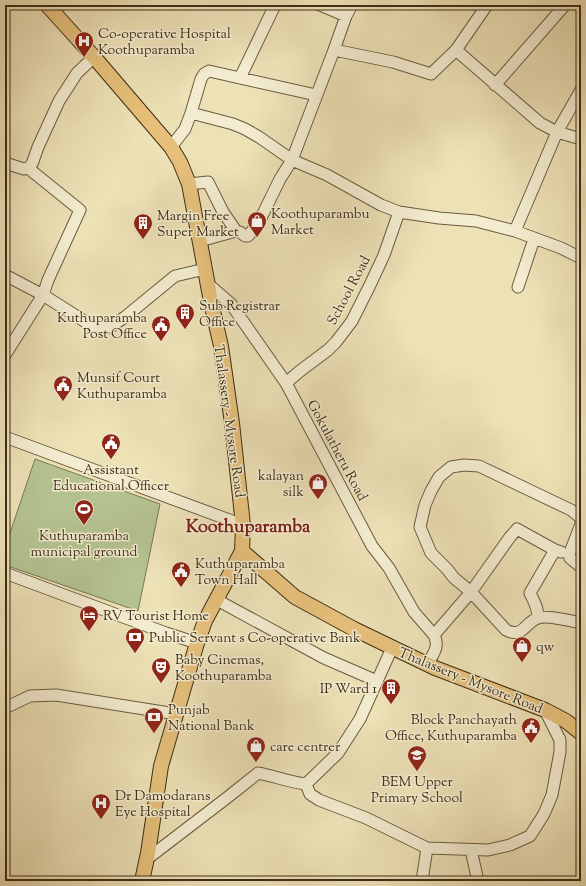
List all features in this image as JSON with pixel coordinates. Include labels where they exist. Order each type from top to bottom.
[{"type":"main road","name":"Thalassery - Mysore Road","points":[[47,5],[171,147],[180,162],[189,184],[221,346],[232,423],[243,525],[242,551],[295,597],[392,648],[428,665],[466,681],[545,710],[566,721],[581,733]]},
{"type":"main road","points":[[142,881],[147,859],[161,766],[197,643],[205,622],[242,551]]},
{"type":"street","points":[[240,78],[275,5]]},
{"type":"street","points":[[320,5],[346,16]]},
{"type":"street","points":[[189,184],[208,182],[223,212],[236,231],[248,236],[259,222],[280,178],[292,160],[346,16],[352,5]]},
{"type":"street","points":[[334,50],[393,62],[431,74],[456,50],[487,5]]},
{"type":"street","points":[[496,85],[565,5]]},
{"type":"street","points":[[456,50],[540,123],[557,132],[581,139]]},
{"type":"street","points":[[28,168],[35,158],[38,146],[59,101],[77,74],[94,57]]},
{"type":"street","points":[[171,147],[185,129],[201,79],[204,74],[210,71],[316,95]]},
{"type":"street","points":[[515,231],[557,132],[581,90]]},
{"type":"street","points":[[191,113],[233,124],[259,137],[292,160],[327,175],[381,205],[399,212],[439,218],[476,221],[515,231],[561,248],[581,258]]},
{"type":"street","points":[[5,163],[19,168],[28,168],[80,210],[48,280],[43,295],[5,355]]},
{"type":"street","name":"School Road","points":[[286,384],[300,371],[328,350],[352,321],[384,255],[399,212]]},
{"type":"street","points":[[200,241],[236,231]]},
{"type":"street","points":[[518,287],[534,239]]},
{"type":"street","points":[[5,275],[43,295],[92,326],[110,327],[125,317],[175,276],[205,269]]},
{"type":"street","name":"Gokulatheru Road","points":[[208,284],[230,304],[286,384],[372,546],[389,568],[414,612],[434,635]]},
{"type":"street","points":[[5,437],[243,525]]},
{"type":"street","points":[[569,556],[581,524],[581,518],[571,510],[479,466],[464,465],[451,468],[439,477],[425,505],[420,526],[431,553],[506,630],[512,633],[518,632],[538,618],[545,617],[581,623]]},
{"type":"street","points":[[428,665],[436,647],[437,641],[434,635],[470,592],[510,536],[517,529],[569,556],[581,567]]},
{"type":"street","points":[[538,618],[536,604],[530,593],[555,550]]},
{"type":"street","points":[[5,573],[166,633],[197,643]]},
{"type":"street","points":[[217,600],[324,658],[377,681]]},
{"type":"street","points":[[306,784],[338,753],[360,719],[392,648]]},
{"type":"street","points":[[5,708],[30,696],[56,695],[176,714]]},
{"type":"street","points":[[306,784],[310,794],[319,800],[366,818],[427,848],[488,850],[510,845],[530,836],[544,814],[552,795],[560,752],[560,740],[545,710]]},
{"type":"street","points":[[147,859],[258,774],[272,776],[290,782],[306,784]]},
{"type":"street","points":[[422,881],[427,848]]},
{"type":"street","points":[[471,850],[478,881]]},
{"type":"green space","name":"Kuthuparamba municipal ground","points":[[35,459],[160,504],[138,611],[5,565],[5,548]]},
{"type":"place","name":"Co-operative Hospital Koothuparamba","points":[[84,58]]},
{"type":"place","name":"Koothuparambu Market","points":[[257,238]]},
{"type":"place","name":"Margin Free Super Market","points":[[143,240]]},
{"type":"place","name":"Sub Registrar Office","points":[[185,330]]},
{"type":"place","name":"Kuthuparamba Post Office","points":[[161,342]]},
{"type":"place","name":"Munsif Court Kuthuparamba","points":[[63,402]]},
{"type":"place","name":"Assistant Educational Officer","points":[[111,460]]},
{"type":"place","name":"kalayan silk","points":[[318,500]]},
{"type":"place","name":"Kuthuparamba municipal ground","points":[[84,526]]},
{"type":"place","name":"Kuthuparamba Town Hall","points":[[181,588]]},
{"type":"place","name":"RV Tourist Home","points":[[89,632]]},
{"type":"place","name":"Public Servant s Co-operative Bank","points":[[135,654]]},
{"type":"place","name":"qw","points":[[522,663]]},
{"type":"place","name":"Baby Cinemas, Koothuparamba","points":[[161,684]]},
{"type":"place","name":"IP Ward 1","points":[[391,705]]},
{"type":"place","name":"Punjab National Bank","points":[[154,734]]},
{"type":"place","name":"Block Panchayath Office, Kuthuparamba","points":[[531,744]]},
{"type":"place","name":"care centrer","points":[[256,763]]},
{"type":"place","name":"BEM Upper Primary School","points":[[417,772]]},
{"type":"place","name":"Dr Damodarans Eye Hospital","points":[[101,820]]},
{"type":"district","name":"Koothuparamba","points":[[248,526]]}]
